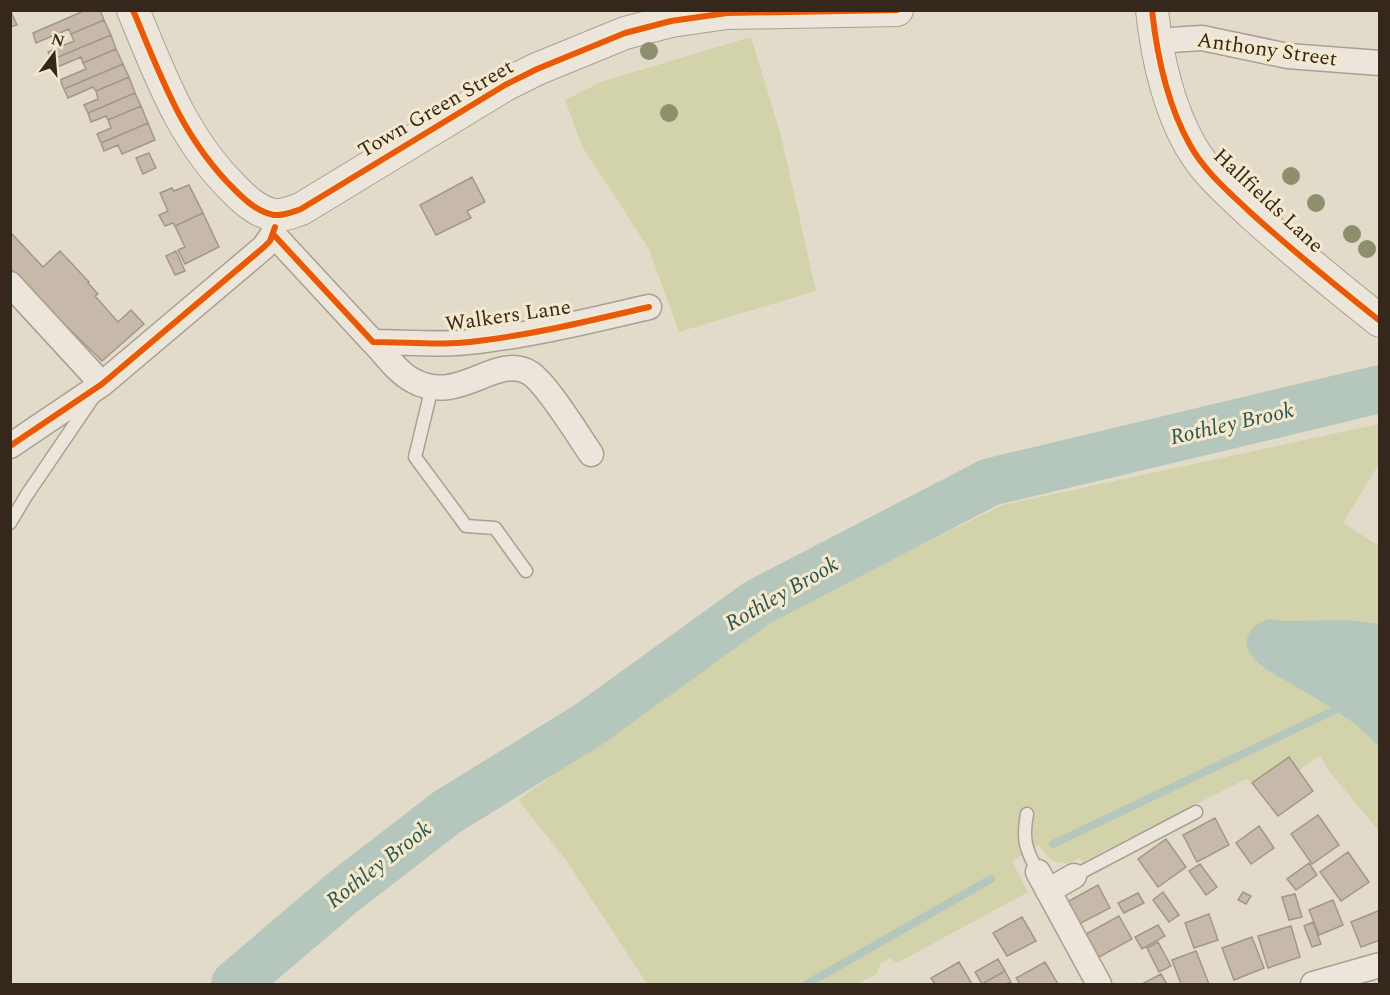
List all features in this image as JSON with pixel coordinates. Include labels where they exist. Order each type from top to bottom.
[{"type":"street","points":[[133,10],[175,110],[206,158],[246,201],[275,225],[373,342],[411,380],[432,387],[455,387],[502,369],[521,369],[537,378],[589,439]]},
{"type":"street","name":"Town Green Street","points":[[275,225],[516,80],[625,33],[680,19],[727,13],[897,10]]},
{"type":"street","name":"Hallfields Lane","points":[[1152,10],[1155,41],[1166,86],[1190,146],[1209,172],[1275,235],[1380,321]]},
{"type":"street","name":"Anthony Street","points":[[1155,41],[1202,38],[1288,56],[1380,63]]},
{"type":"street","points":[[10,446],[102,384],[264,248],[275,225]]},
{"type":"street","points":[[10,284],[102,384]]},
{"type":"street","name":"Walkers Lane","points":[[373,342],[477,342],[550,329],[649,307]]},
{"type":"street","points":[[1074,876],[1043,882],[1099,984]]},
{"type":"street","points":[[1313,984],[1380,965]]},
{"type":"lane","points":[[10,524],[26,496],[102,384]]},
{"type":"lane","points":[[432,387],[415,457],[466,525],[495,528],[526,571]]},
{"type":"lane","points":[[1074,876],[1196,812]]},
{"type":"lane","points":[[1027,814],[1024,842],[1028,855],[1043,882]]},
{"type":"green space","points":[[751,37],[781,136],[816,291],[679,332],[649,249],[582,146],[565,100],[601,82]]},
{"type":"green space","points":[[1379,424],[1379,464],[1343,523],[1379,546],[1379,831],[1329,771],[1320,756],[1299,770],[1289,757],[1252,783],[1244,780],[1082,862],[1080,858],[1067,863],[1056,862],[1047,856],[1039,845],[1012,861],[1028,892],[897,963],[890,958],[880,964],[877,974],[857,984],[647,984],[568,863],[518,800],[773,617],[1003,505]]},
{"type":"shaded area","points":[[1269,619],[1283,621],[1349,620],[1379,624],[1379,747],[1360,728],[1339,713],[1256,661],[1248,650],[1247,638],[1257,624]]},
{"type":"building","points":[[10,10],[17,25],[10,27]]},
{"type":"building","points":[[86,10],[100,10],[104,20],[71,34],[69,29],[36,43],[33,33]]},
{"type":"building","points":[[104,20],[111,35],[51,60],[48,52],[74,41],[71,34]]},
{"type":"building","points":[[111,35],[116,49],[83,63],[81,57],[55,68],[51,60]]},
{"type":"building","points":[[116,49],[123,64],[64,89],[60,80],[86,69],[83,63]]},
{"type":"building","points":[[123,64],[129,77],[96,91],[93,87],[68,98],[64,89]]},
{"type":"building","points":[[129,77],[135,93],[88,113],[84,105],[98,99],[96,91]]},
{"type":"building","points":[[135,93],[141,106],[108,120],[106,116],[91,122],[88,113]]},
{"type":"building","points":[[141,106],[148,123],[101,143],[97,134],[111,128],[108,120]]},
{"type":"building","points":[[148,123],[155,140],[122,154],[118,145],[104,151],[101,143]]},
{"type":"building","points":[[149,153],[156,168],[143,174],[136,158]]},
{"type":"building","points":[[472,177],[485,202],[467,211],[471,218],[436,235],[420,205]]},
{"type":"building","points":[[189,185],[203,213],[175,226],[173,223],[165,226],[159,215],[168,211],[160,193]]},
{"type":"building","points":[[203,213],[219,247],[185,264],[178,250],[185,247],[175,226]]},
{"type":"building","points":[[12,234],[43,267],[60,251],[89,282],[98,294],[95,296],[118,322],[131,310],[144,324],[102,361],[40,302],[10,268],[10,236]]},
{"type":"building","points":[[176,251],[185,271],[175,275],[166,256]]},
{"type":"building","points":[[1289,757],[1313,791],[1278,816],[1252,783]]},
{"type":"building","points":[[1318,815],[1339,845],[1312,864],[1291,834]]},
{"type":"building","points":[[1215,818],[1229,845],[1197,862],[1183,835]]},
{"type":"building","points":[[1259,826],[1274,848],[1251,864],[1236,843]]},
{"type":"building","points":[[1166,839],[1186,867],[1158,887],[1138,859]]},
{"type":"building","points":[[1348,852],[1369,882],[1341,901],[1320,872]]},
{"type":"building","points":[[1309,863],[1317,875],[1296,890],[1287,879]]},
{"type":"building","points":[[1200,864],[1217,887],[1206,895],[1189,871]]},
{"type":"building","points":[[1098,885],[1110,908],[1079,924],[1067,902]]},
{"type":"building","points":[[1163,892],[1179,915],[1169,922],[1153,900]]},
{"type":"building","points":[[1243,892],[1251,896],[1246,904],[1238,900]]},
{"type":"building","points":[[1138,893],[1144,903],[1124,913],[1118,903]]},
{"type":"building","points":[[1295,894],[1302,917],[1289,920],[1282,897]]},
{"type":"building","points":[[1333,900],[1343,925],[1319,935],[1309,910]]},
{"type":"building","points":[[1380,910],[1380,940],[1361,947],[1351,922]]},
{"type":"building","points":[[1209,914],[1218,940],[1194,948],[1185,923]]},
{"type":"building","points":[[1119,916],[1132,939],[1099,957],[1086,934]]},
{"type":"building","points":[[1022,917],[1036,941],[1007,956],[993,933]]},
{"type":"building","points":[[1313,922],[1321,944],[1312,947],[1304,926]]},
{"type":"building","points":[[1158,925],[1165,936],[1142,949],[1135,937]]},
{"type":"building","points":[[1291,926],[1300,957],[1268,968],[1258,936]]},
{"type":"building","points":[[1252,937],[1264,968],[1234,980],[1222,948]]},
{"type":"building","points":[[1158,942],[1171,966],[1159,972],[1147,948]]},
{"type":"building","points":[[1196,951],[1209,984],[1181,984],[1172,960]]},
{"type":"building","points":[[998,959],[1005,971],[982,984],[975,972]]},
{"type":"building","points":[[959,962],[972,984],[935,984],[931,978]]},
{"type":"building","points":[[1045,962],[1058,984],[1020,984],[1016,978]]},
{"type":"building","points":[[1005,971],[1011,982],[982,984]]},
{"type":"building","points":[[1161,974],[1167,984],[1142,984]]},
{"type":"waterway","name":"Rothley Brook","points":[[235,984],[342,893],[447,812],[588,725],[757,603],[990,482],[1380,389]]},
{"type":"waterway","points":[[1053,844],[1335,710]]},
{"type":"waterway","points":[[807,984],[991,879]]},
{"type":"cycle path","points":[[133,10],[175,106],[201,149],[243,198],[268,214],[277,215],[301,209],[505,85],[537,69],[625,33],[671,21],[727,13],[897,10]]},
{"type":"cycle path","points":[[1152,10],[1160,63],[1169,97],[1196,155],[1210,173],[1267,227],[1380,321]]},
{"type":"cycle path","points":[[10,446],[102,384],[264,247],[270,241],[275,227]]},
{"type":"cycle path","points":[[273,234],[373,342],[439,344],[478,341],[543,331],[649,307]]}]
